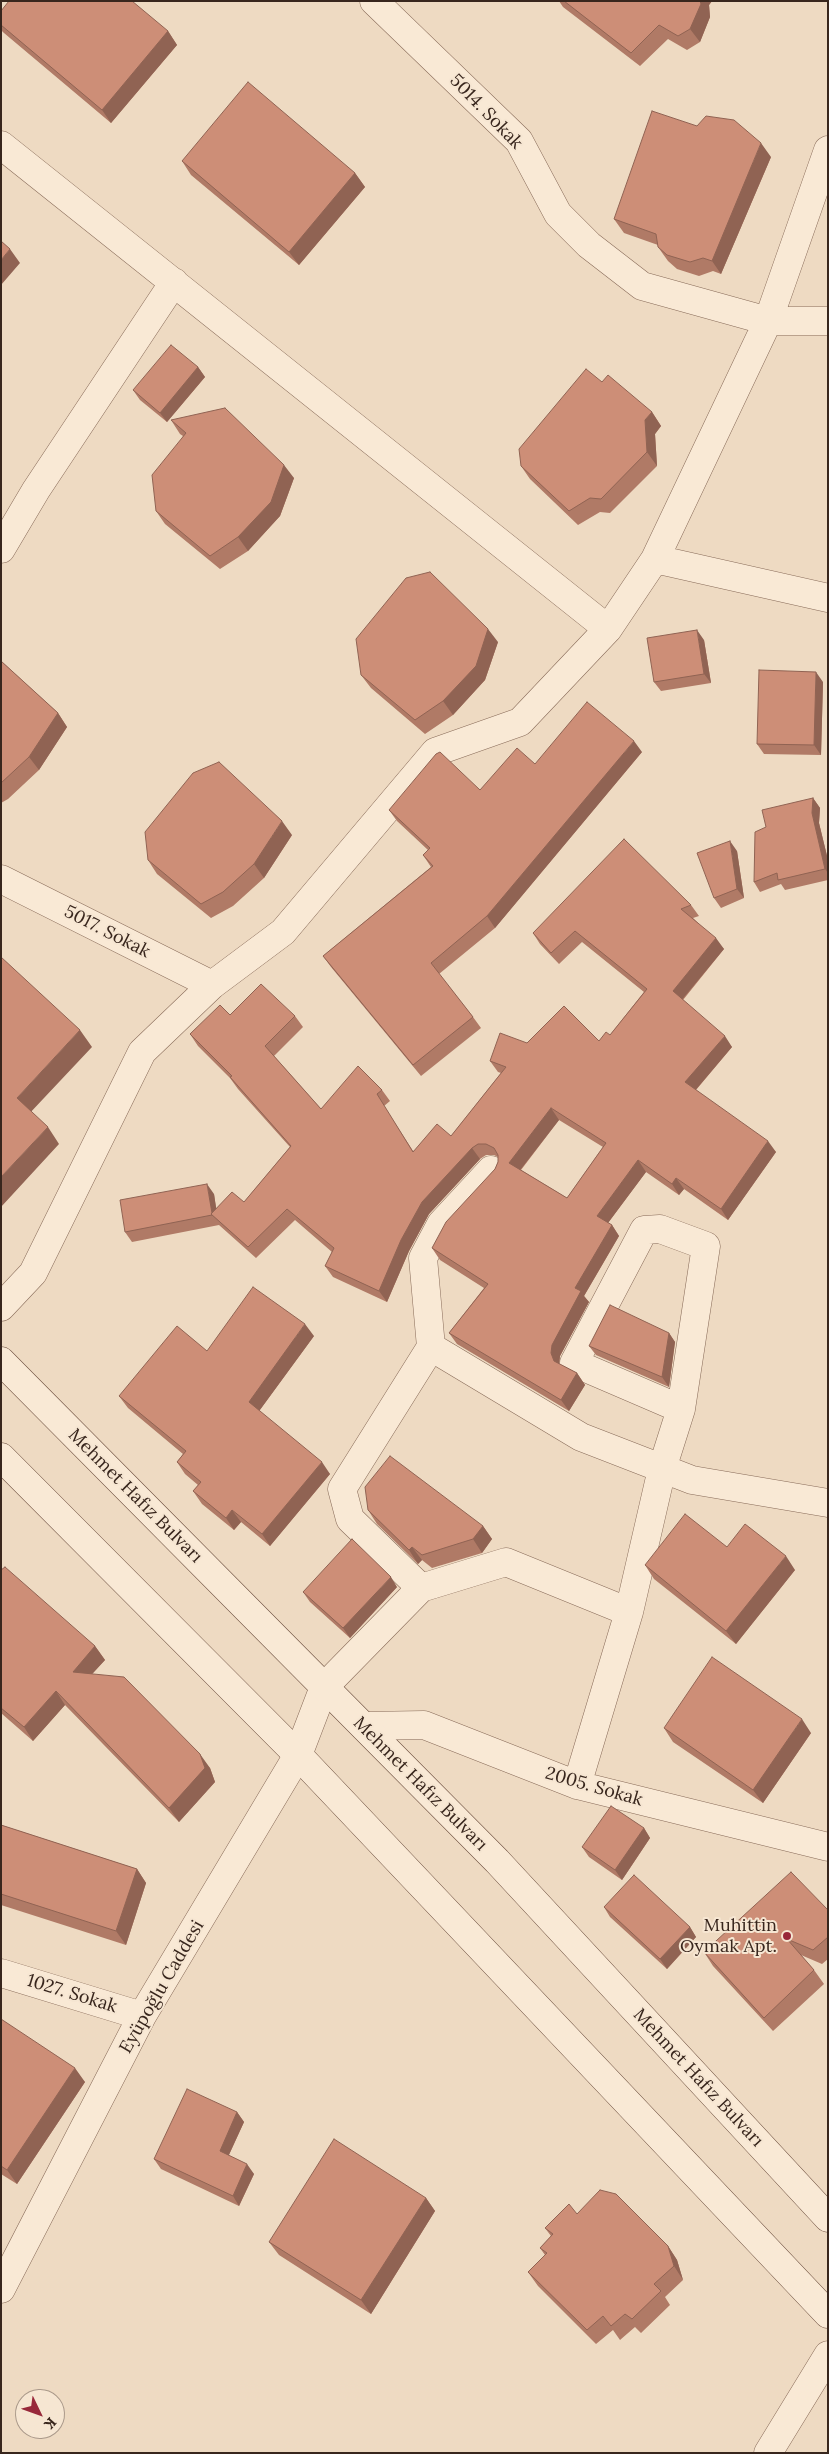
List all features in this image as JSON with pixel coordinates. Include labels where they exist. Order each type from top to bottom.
[{"type":"street","name":"5014. Sokak","points":[[374,1],[519,141],[558,214],[589,245],[642,286],[768,321],[828,321]]},
{"type":"street","points":[[1,146],[608,629]]},
{"type":"street","points":[[1,1307],[33,1273],[142,1052],[212,984],[283,932],[435,752],[520,722],[608,629],[655,559],[768,321],[828,150]]},
{"type":"street","points":[[1,549],[36,490],[174,282]]},
{"type":"street","points":[[655,559],[828,598]]},
{"type":"street","name":"5017. Sokak","points":[[1,879],[212,984]]},
{"type":"street","points":[[421,1588],[350,1519],[342,1489],[431,1347],[423,1258],[441,1224],[491,1170]]},
{"type":"street","points":[[576,1785],[629,1612],[662,1468],[681,1409],[706,1246],[660,1229],[644,1230],[574,1363],[681,1409]]},
{"type":"street","points":[[431,1347],[581,1437],[692,1480],[828,1504]]},
{"type":"street","name":"Mehmet Hafız Bulvarı","points":[[1,1361],[497,1861],[828,2218]]},
{"type":"street","points":[[1,1457],[298,1755],[828,2314]]},
{"type":"street","points":[[324,1687],[421,1588],[506,1562],[629,1612]]},
{"type":"street","name":"Eyüpoğlu Caddesi","points":[[1,2289],[12,2246],[142,2016],[298,1755],[324,1687]]},
{"type":"street","name":"2005. Sokak","points":[[364,1726],[424,1725],[576,1785],[828,1847]]},
{"type":"street","name":"1027. Sokak","points":[[1,1973],[142,2016]]},
{"type":"street","points":[[768,2453],[828,2355]]},
{"type":"building","points":[[9,1],[132,1],[168,31],[102,110],[1,25],[1,11]]},
{"type":"building","points":[[564,1],[700,1],[701,4],[690,29],[678,36],[659,25],[631,53]]},
{"type":"building","points":[[248,82],[355,173],[289,252],[182,161]]},
{"type":"building","points":[[652,111],[697,126],[706,116],[734,120],[761,143],[712,261],[703,258],[690,262],[667,255],[658,247],[656,234],[614,219]]},
{"type":"building","points":[[1,241],[10,249],[1,260]]},
{"type":"building","points":[[171,345],[198,367],[160,413],[133,390]]},
{"type":"building","points":[[586,369],[602,382],[608,375],[652,412],[645,420],[647,452],[601,499],[590,498],[569,511],[521,466],[519,449]]},
{"type":"building","points":[[225,408],[284,465],[271,502],[238,537],[210,556],[156,511],[152,475],[186,433],[171,420]]},
{"type":"building","points":[[430,572],[488,629],[476,666],[443,701],[415,720],[361,675],[356,639],[406,578]]},
{"type":"building","points":[[697,630],[704,674],[654,682],[647,638]]},
{"type":"building","points":[[1,661],[58,713],[29,757],[1,783]]},
{"type":"building","points":[[759,670],[816,672],[814,745],[757,744]]},
{"type":"building","points":[[587,702],[634,741],[487,916],[431,963],[473,1017],[413,1065],[323,956],[433,866],[423,855],[430,848],[389,810],[436,754],[440,752],[480,790],[517,748],[535,764]]},
{"type":"building","points":[[219,762],[282,821],[254,864],[223,892],[201,904],[148,860],[145,832],[193,773]]},
{"type":"building","points":[[813,798],[812,813],[825,869],[778,880],[777,873],[754,882],[755,832],[766,827],[762,810]]},
{"type":"building","points":[[624,839],[691,905],[681,909],[716,938],[673,991],[725,1036],[685,1082],[768,1141],[721,1209],[676,1178],[672,1184],[638,1160],[597,1216],[612,1225],[575,1288],[581,1291],[552,1345],[551,1353],[554,1361],[577,1373],[561,1400],[449,1333],[488,1284],[432,1248],[446,1222],[495,1169],[498,1155],[494,1148],[486,1144],[478,1144],[472,1148],[422,1202],[401,1240],[379,1291],[325,1266],[334,1248],[287,1209],[248,1247],[211,1214],[232,1192],[244,1202],[291,1146],[230,1077],[232,1076],[190,1034],[220,1005],[230,1015],[261,984],[295,1016],[265,1046],[321,1109],[358,1066],[382,1090],[377,1094],[413,1152],[437,1124],[451,1136],[506,1067],[490,1061],[500,1033],[527,1043],[564,1006],[599,1041],[606,1032],[610,1035],[647,989],[575,931],[551,953],[533,933]],"holes":[[[551,1108],[606,1143],[567,1198],[509,1163]]]},
{"type":"building","points":[[730,841],[737,889],[714,898],[697,853]]},
{"type":"building","points":[[1,957],[80,1030],[17,1098],[48,1127],[1,1177]]},
{"type":"building","points":[[207,1184],[212,1215],[125,1232],[120,1200]]},
{"type":"building","points":[[253,1287],[305,1324],[249,1402],[322,1462],[262,1534],[232,1510],[226,1518],[193,1491],[201,1482],[177,1462],[186,1451],[119,1396],[177,1326],[207,1351]]},
{"type":"building","points":[[610,1305],[669,1333],[662,1377],[589,1346]]},
{"type":"building","points":[[390,1456],[483,1526],[473,1539],[422,1555],[412,1547],[409,1550],[368,1510],[365,1487]]},
{"type":"building","points":[[685,1514],[727,1547],[745,1524],[786,1556],[726,1631],[645,1565]]},
{"type":"building","points":[[352,1539],[391,1577],[343,1628],[303,1592]]},
{"type":"building","points":[[5,1567],[95,1646],[73,1672],[124,1677],[200,1754],[205,1768],[169,1808],[56,1691],[24,1727],[1,1708],[1,1570]]},
{"type":"building","points":[[712,1657],[802,1719],[753,1790],[664,1728]]},
{"type":"building","points":[[611,1806],[644,1828],[615,1870],[582,1847]]},
{"type":"building","points":[[1,1825],[137,1869],[116,1931],[1,1894]]},
{"type":"building","name":"Muhittin Oymak Apt.","points":[[791,1872],[828,1910],[828,1937],[813,1950],[787,1939],[814,1970],[764,2018],[704,1952]]},
{"type":"building","points":[[634,1875],[690,1927],[660,1959],[604,1907]]},
{"type":"building","points":[[1,2019],[75,2068],[7,2170],[1,2166]]},
{"type":"building","points":[[187,2089],[237,2112],[220,2151],[247,2164],[233,2196],[154,2159]]},
{"type":"building","points":[[334,2139],[426,2198],[361,2300],[269,2242]]},
{"type":"building","points":[[600,2190],[616,2194],[668,2246],[674,2266],[654,2284],[661,2291],[632,2319],[625,2314],[611,2326],[603,2316],[587,2330],[528,2272],[547,2253],[540,2248],[553,2234],[545,2228],[569,2204],[577,2214]]},
{"type":"place","name":"Muhittin Oymak Apt.","points":[[787,1936]]}]
